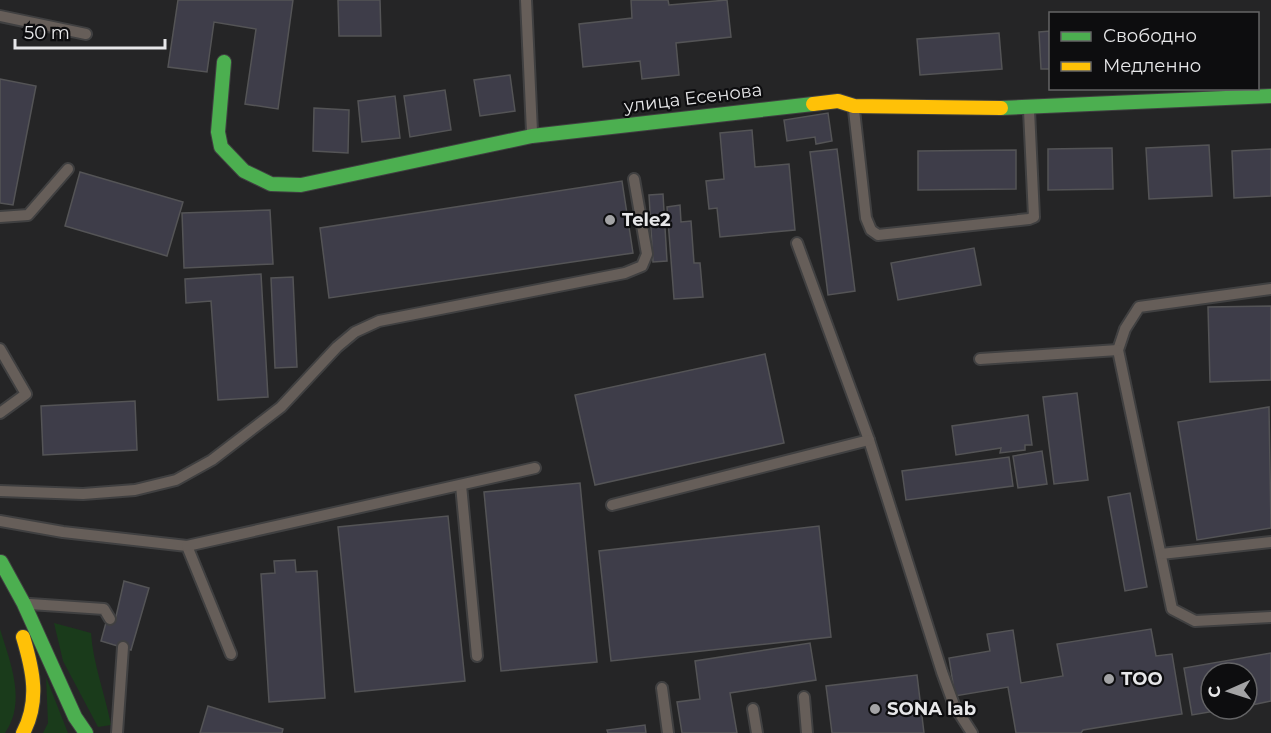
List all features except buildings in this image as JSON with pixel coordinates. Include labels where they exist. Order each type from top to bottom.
[{"type":"street","name":"улица Есенова","points":[[224,62],[218,132],[221,147],[244,171],[271,184],[301,185],[532,136],[780,106],[838,101],[854,106],[1028,108],[1133,101],[1271,96]]},
{"type":"street","points":[[0,560],[24,604],[75,717],[86,733]]},
{"type":"street","points":[[0,560],[31,664],[35,690],[33,712],[23,733]]},
{"type":"lane","points":[[525,0],[532,136]]},
{"type":"lane","points":[[0,16],[86,34]]},
{"type":"lane","points":[[854,106],[866,218],[871,230],[878,235],[1034,217],[1028,108]]},
{"type":"lane","points":[[0,217],[28,215],[68,169]]},
{"type":"lane","points":[[0,491],[83,494],[135,490],[176,480],[212,460],[281,407],[355,332],[379,321],[625,273],[642,266],[647,254],[634,179]]},
{"type":"lane","points":[[797,243],[869,440],[942,672],[954,705],[972,733]]},
{"type":"lane","points":[[1271,289],[1139,307],[1125,328],[1118,350],[1172,609],[1181,616],[1195,621],[1271,617]]},
{"type":"lane","points":[[0,349],[26,394],[0,413]]},
{"type":"lane","points":[[980,359],[1118,350]]},
{"type":"lane","points":[[612,505],[869,440]]},
{"type":"lane","points":[[0,521],[63,532],[187,546],[535,468]]},
{"type":"lane","points":[[461,485],[477,656]]},
{"type":"lane","points":[[1161,554],[1271,542]]},
{"type":"lane","points":[[187,546],[231,654]]},
{"type":"lane","points":[[24,604],[104,609],[110,620]]},
{"type":"lane","points":[[117,733],[123,648]]},
{"type":"lane","points":[[662,688],[668,733]]},
{"type":"lane","points":[[804,697],[807,733]]},
{"type":"lane","points":[[753,709],[757,733]]},
{"type":"green space","points":[[54,623],[91,633],[94,656],[111,725],[98,727],[63,661]]},
{"type":"green space","points":[[0,629],[12,668],[16,695],[12,721],[5,733],[0,733]]},
{"type":"green space","points":[[46,677],[68,733],[43,733],[48,723]]},
{"type":"traffic: fast","points":[[224,62],[218,132],[221,147],[244,171],[271,184],[301,185],[532,136],[813,104]]},
{"type":"traffic: fast","points":[[1001,108],[1271,96]]},
{"type":"traffic: fast","points":[[1,562],[24,604],[75,717],[86,733]]},
{"type":"traffic: slow","points":[[813,104],[838,101],[854,106],[1001,108]]},
{"type":"traffic: slow","points":[[23,637],[30,661],[33,685],[32,709],[23,733]]},
{"type":"place","name":"Tele2","points":[[610,220]]},
{"type":"place","name":"ТОО","points":[[1109,679]]},
{"type":"place","name":"SONA lab","points":[[875,709]]}]
